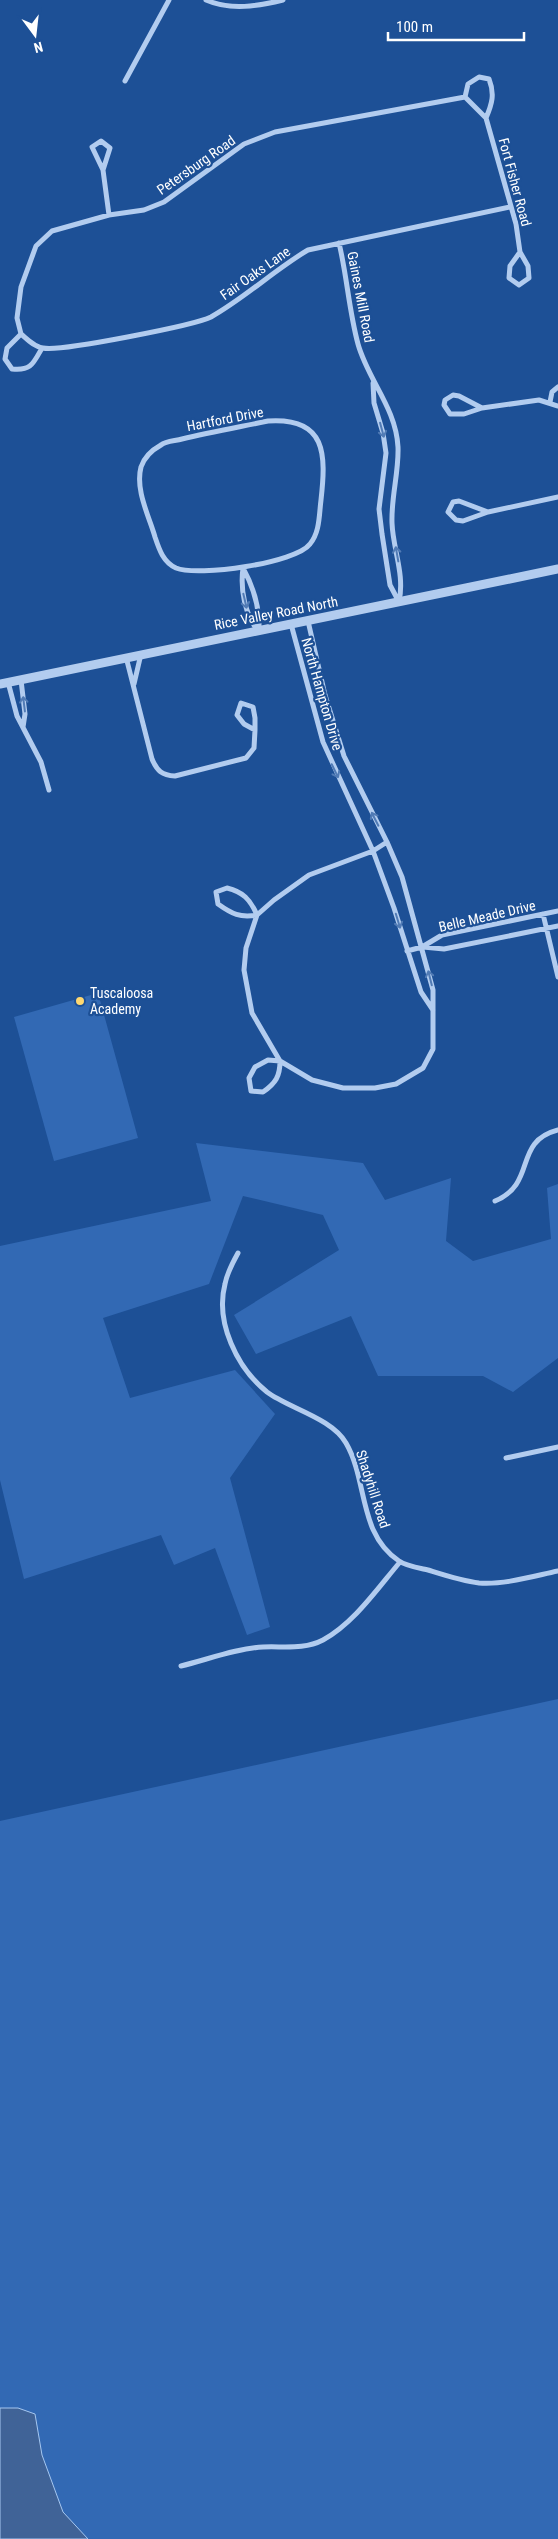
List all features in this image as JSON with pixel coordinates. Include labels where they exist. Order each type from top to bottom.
[{"type":"street","points":[[125,81],[169,0]]},
{"type":"street","points":[[206,0],[219,5],[242,7],[283,0]]},
{"type":"street","points":[[465,97],[468,84],[479,77],[489,79],[493,90],[492,104],[486,118]]},
{"type":"street","name":"Fort Fisher Road","points":[[465,97],[486,118],[520,252],[528,266],[529,278],[519,285],[509,278],[510,266],[520,252]]},
{"type":"street","name":"Petersburg Road","points":[[21,334],[17,318],[21,287],[36,246],[52,231],[108,215],[144,210],[164,202],[244,144],[275,132],[465,97]]},
{"type":"street","points":[[103,170],[110,148],[101,141],[92,147],[103,170],[108,215]]},
{"type":"street","name":"Fair Oaks Lane","points":[[42,348],[71,348],[208,318],[236,301],[280,266],[308,250],[510,207]]},
{"type":"street","name":"Gaines Mill Road","points":[[339,243],[358,344],[373,382],[384,398],[398,446],[392,524],[403,585],[399,602]]},
{"type":"street","points":[[21,334],[42,348],[34,364],[24,370],[12,369],[5,359],[7,348],[21,334]]},
{"type":"street","name":"Gaines Mill Road","points":[[373,382],[374,403],[383,433],[386,453],[379,509],[390,585],[399,602]]},
{"type":"street","points":[[550,402],[552,392],[558,387]]},
{"type":"street","points":[[482,408],[459,396],[453,395],[445,400],[444,405],[450,414],[456,415],[517,402],[550,402],[558,406]]},
{"type":"street","name":"Hartford Drive","points":[[268,422],[290,422],[310,432],[322,450],[324,471],[315,536],[309,546],[300,552],[243,568],[185,570],[175,567],[166,561],[160,552],[144,501],[140,478],[141,467],[146,457],[162,444],[268,422]]},
{"type":"street","points":[[488,512],[459,501],[453,502],[448,512],[456,520],[463,521],[488,512],[558,497]]},
{"type":"street","points":[[243,568],[241,583],[249,618],[258,631]]},
{"type":"street","points":[[243,568],[254,592],[260,616],[258,631]]},
{"type":"street","name":"Rice Valley Road North","points":[[4,683],[558,569]]},
{"type":"street","name":"North Hampton Drive","points":[[257,915],[246,948],[244,970],[246,992],[252,1013],[280,1061],[312,1080],[342,1088],[375,1088],[396,1084],[423,1068],[433,1049],[435,1028],[433,990],[422,946],[402,877],[387,842],[344,756],[325,695],[308,621]]},
{"type":"street","name":"North Hampton Drive","points":[[291,624],[322,742],[373,851],[394,908],[421,992],[433,1010]]},
{"type":"street","points":[[134,684],[141,654]]},
{"type":"street","points":[[126,657],[155,768],[163,775],[175,776],[246,758],[254,748],[256,718],[253,707],[241,703],[237,715],[244,724],[254,730]]},
{"type":"street","points":[[21,680],[25,714],[23,728]]},
{"type":"street","points":[[4,683],[17,716],[41,762],[49,790]]},
{"type":"street","points":[[257,915],[252,902],[240,892],[226,888],[216,892],[218,904],[231,913],[244,918],[257,915],[274,900],[310,875],[373,851],[387,842]]},
{"type":"street","name":"Belle Meade Drive","points":[[407,951],[422,946],[442,935],[558,911]]},
{"type":"street","points":[[543,914],[548,928],[558,977]]},
{"type":"street","name":"Belle Meade Drive","points":[[422,946],[444,949],[558,926]]},
{"type":"street","points":[[268,1060],[280,1061],[280,1073],[272,1085],[264,1092],[252,1091],[249,1078],[256,1067],[268,1060]]},
{"type":"street","points":[[495,1200],[507,1196],[515,1188],[521,1178],[531,1146],[538,1138],[558,1130]]},
{"type":"street","name":"Shadyhill Road","points":[[238,1252],[224,1285],[223,1316],[230,1342],[246,1368],[267,1392],[332,1429],[346,1442],[367,1516],[377,1539],[400,1562],[446,1576],[480,1583],[558,1571]]},
{"type":"street","points":[[506,1458],[558,1447]]},
{"type":"street","points":[[181,1666],[262,1647],[292,1648],[321,1641],[341,1628],[374,1594],[400,1562]]},
{"type":"shaded area","points":[[98,993],[138,1138],[54,1161],[14,1017]]},
{"type":"shaded area","points":[[196,1143],[363,1163],[385,1200],[451,1178],[446,1241],[473,1261],[551,1239],[547,1188],[558,1184],[558,1358],[513,1392],[483,1376],[378,1376],[351,1316],[256,1354],[234,1315],[339,1250],[323,1215],[243,1196],[209,1284],[103,1318],[130,1398],[235,1370],[275,1414],[230,1478],[270,1627],[247,1635],[215,1548],[174,1565],[161,1535],[24,1579],[0,1480],[0,1246],[211,1201]]},
{"type":"shaded area","points":[[558,1699],[558,2539],[0,2539],[0,1821]]},
{"type":"shaded area","points":[[0,2408],[18,2408],[35,2414],[42,2455],[63,2512],[88,2539],[0,2539]]},
{"type":"place","name":"Tuscaloosa Academy","points":[[80,1001]]}]
